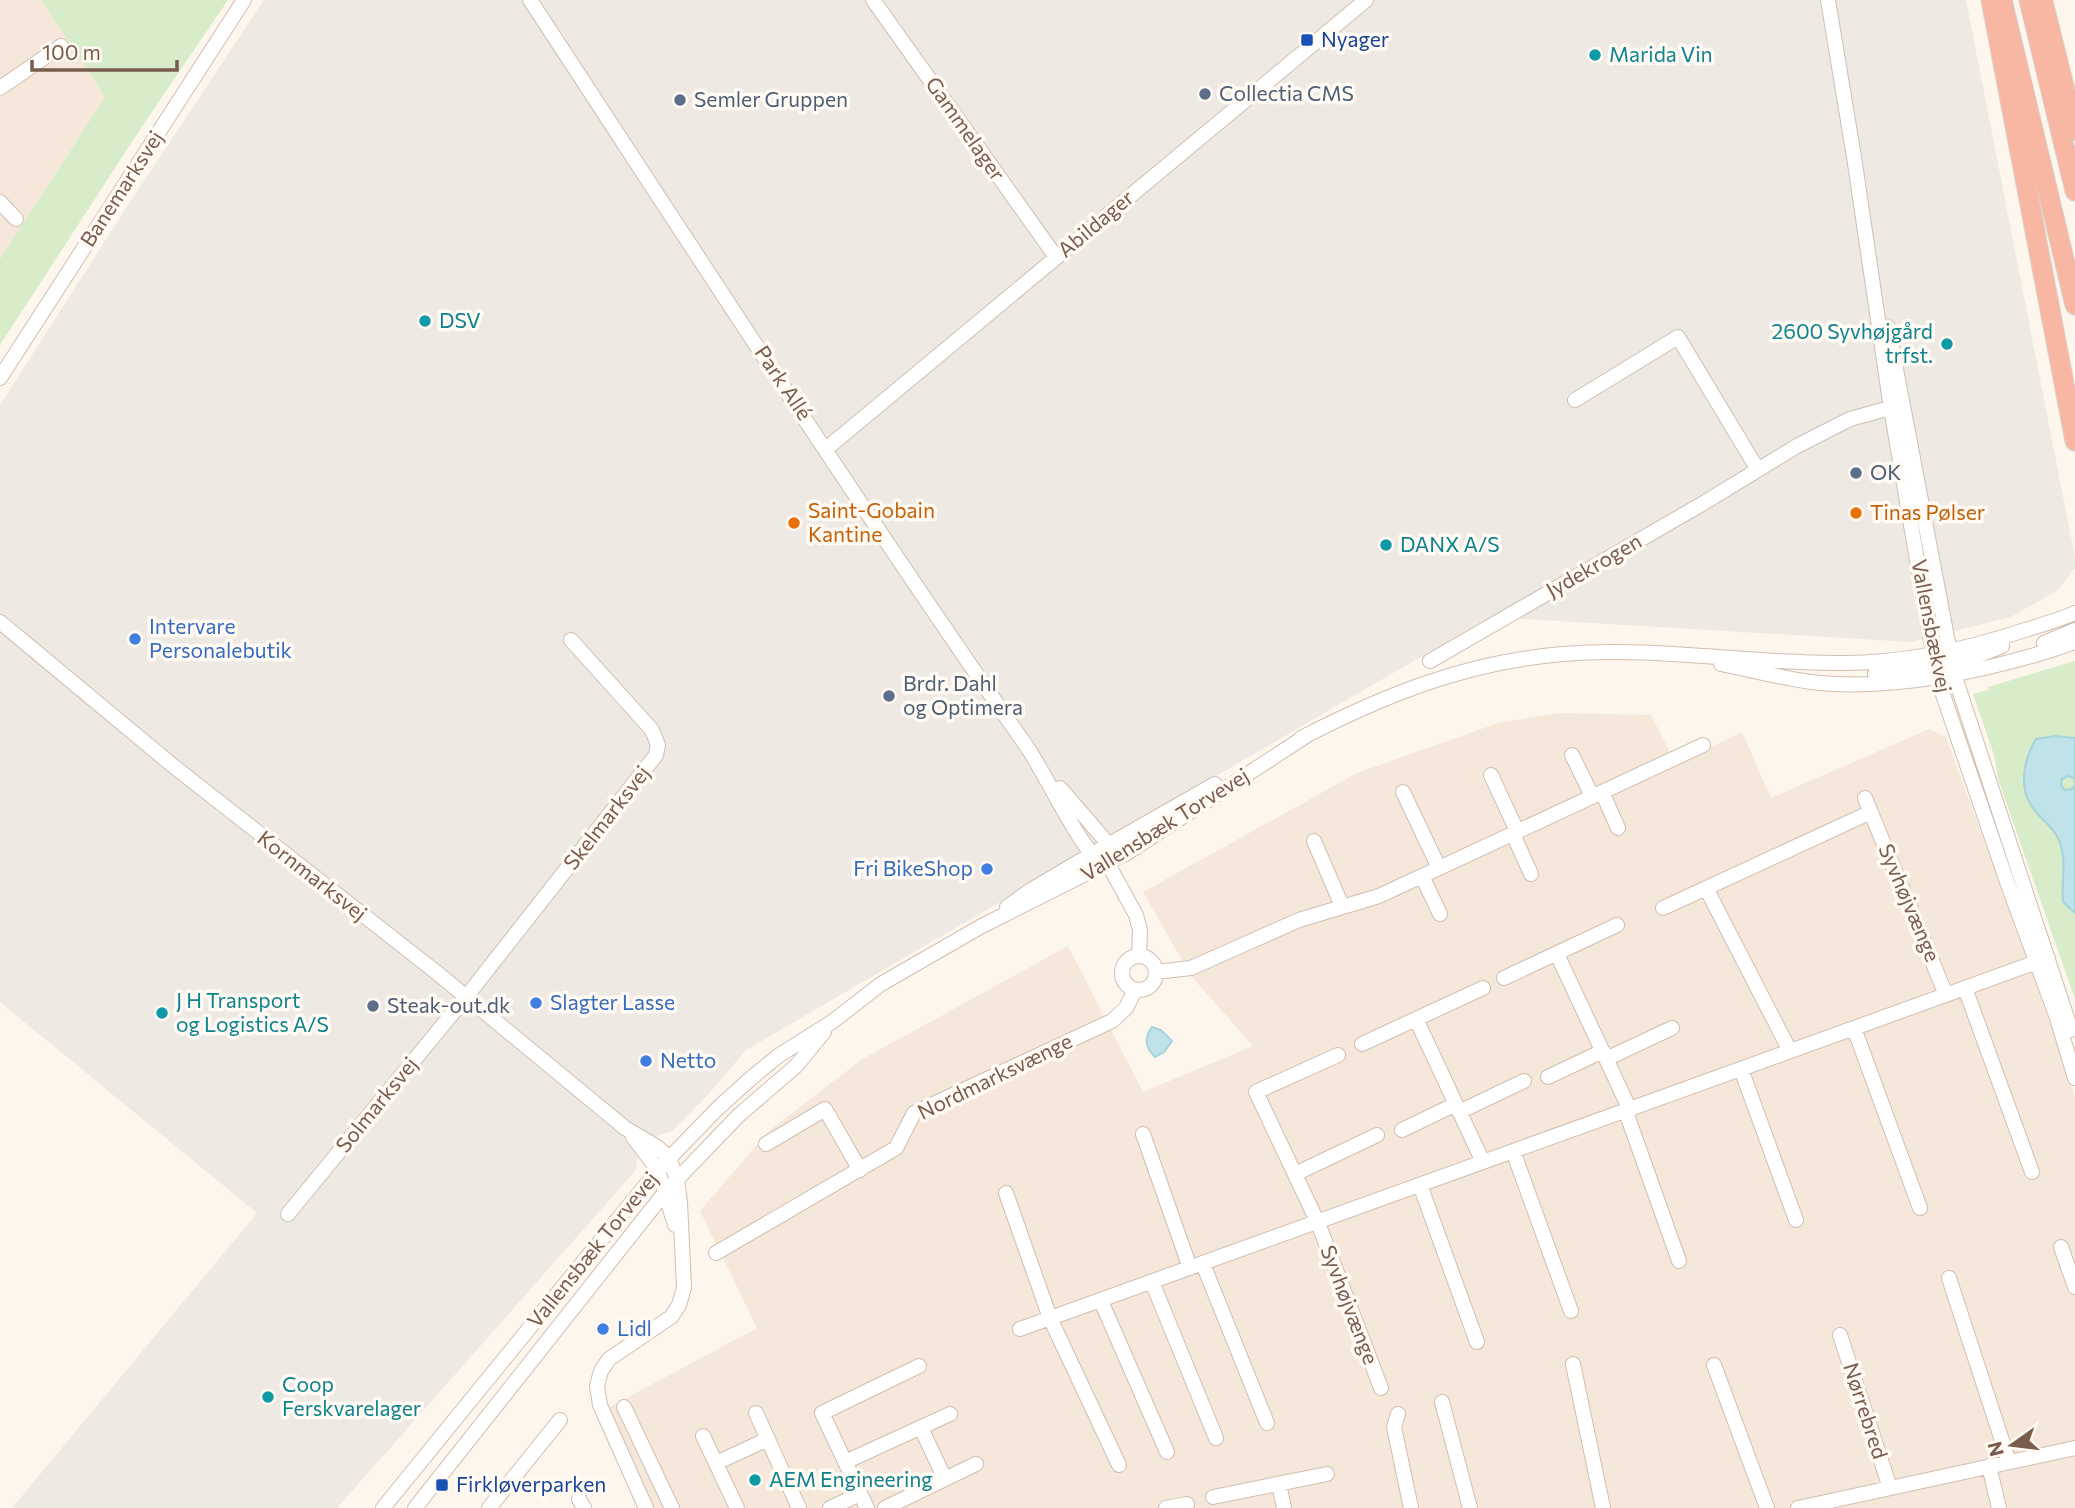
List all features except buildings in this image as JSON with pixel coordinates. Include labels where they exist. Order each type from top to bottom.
[{"type":"highway","points":[[1991,0],[2075,441]]},
{"type":"highway","points":[[2003,0],[2075,305]]},
{"type":"highway","points":[[2029,0],[2075,191]]},
{"type":"highway","points":[[2042,0],[2075,130]]},
{"type":"street","name":"Banemarksvej","points":[[0,378],[244,0]]},
{"type":"street","name":"Park Allé","points":[[530,0],[954,642],[1040,764],[1108,846]]},
{"type":"street","name":"Gammelager","points":[[873,0],[1056,257]]},
{"type":"street","name":"Abildager","points":[[826,449],[1366,0]]},
{"type":"street","name":"Vallensbækvej","points":[[1828,0],[1897,406],[1935,666],[2075,1045]]},
{"type":"street","points":[[0,88],[61,46]]},
{"type":"street","points":[[0,202],[16,219]]},
{"type":"street","points":[[1575,400],[1678,337],[1758,470]]},
{"type":"street","name":"Vallensbækvej","points":[[1897,406],[1951,664],[2042,960],[2075,1078]]},
{"type":"street","name":"Jydekrogen","points":[[1430,660],[1797,446],[1850,419],[1897,406]]},
{"type":"street","points":[[2016,660],[2073,620]]},
{"type":"street","name":"Vallensbæk Torvevej","points":[[1951,664],[1972,648],[2073,620]]},
{"type":"street","name":"Kornmarksvej","points":[[0,622],[172,765],[466,996],[625,1128],[657,1147],[669,1158]]},
{"type":"street","name":"Skelmarksvej","points":[[466,996],[656,755],[657,744],[652,730],[571,640]]},
{"type":"street","name":"Vallensbæk Torvevej","points":[[1672,654],[1811,682],[1847,684],[1935,666],[2016,660],[2075,644]]},
{"type":"street","name":"Vallensbæk Torvevej","points":[[980,927],[1031,890],[1252,762],[1377,700],[1425,682],[1487,666],[1561,654],[1610,652],[1935,666]]},
{"type":"street","points":[[1935,666],[1951,664]]},
{"type":"street","name":"Vallensbæk Torvevej","points":[[383,1508],[669,1158],[748,1080],[778,1056],[832,1022],[881,984],[980,927],[1108,864],[1176,823],[1195,807],[1309,734]]},
{"type":"street","points":[[1156,972],[1191,968],[1299,920],[1379,896],[1703,745]]},
{"type":"street","points":[[1572,755],[1618,828]]},
{"type":"street","name":"Park Allé","points":[[1040,764],[1091,855]]},
{"type":"street","points":[[1491,775],[1531,874]]},
{"type":"street","points":[[1403,792],[1439,868]]},
{"type":"street","name":"Syvhøjvænge","points":[[1865,798],[1946,995]]},
{"type":"street","points":[[1663,908],[1871,812]]},
{"type":"street","points":[[1314,841],[1342,906]]},
{"type":"street","points":[[1108,846],[1108,864],[1136,915],[1140,930],[1139,956]]},
{"type":"street","points":[[1091,855],[1108,864]]},
{"type":"street","points":[[1422,876],[1440,914]]},
{"type":"street","points":[[1706,888],[1790,1051]]},
{"type":"street","points":[[1504,978],[1617,925]]},
{"type":"street","points":[[1557,954],[1628,1111],[1679,1261]]},
{"type":"street","points":[[1139,956],[1149,959],[1156,972],[1152,985],[1135,990],[1125,983],[1122,971],[1128,960],[1139,956]]},
{"type":"street","name":"Syvhøjvænge","points":[[1020,1329],[2042,960]]},
{"type":"street","points":[[1362,1044],[1483,988]]},
{"type":"street","points":[[1965,988],[2032,1172]]},
{"type":"street","name":"Nordmarksvænge","points":[[716,1253],[896,1148],[914,1113],[1112,1021],[1126,1007],[1135,990]]},
{"type":"street","name":"Solmarksvej","points":[[288,1214],[466,996]]},
{"type":"street","points":[[1416,1019],[1483,1162]]},
{"type":"street","name":"Vallensbæk Torvevej","points":[[415,1508],[666,1191],[738,1116],[796,1066],[832,1022]]},
{"type":"street","points":[[1548,1077],[1672,1028]]},
{"type":"street","points":[[1854,1028],[1920,1208]]},
{"type":"street","name":"Syvhøjvænge","points":[[1338,1055],[1256,1092],[1318,1223],[1381,1388]]},
{"type":"street","points":[[1741,1069],[1796,1220]]},
{"type":"street","points":[[1402,1130],[1524,1081]]},
{"type":"street","points":[[766,1144],[825,1109],[860,1170]]},
{"type":"street","name":"Kornmarksvej","points":[[625,1128],[659,1170]]},
{"type":"street","points":[[1143,1134],[1197,1266],[1267,1423]]},
{"type":"street","points":[[1295,1174],[1377,1135]]},
{"type":"street","points":[[1513,1151],[1571,1311]]},
{"type":"street","points":[[646,1508],[600,1405],[597,1386],[601,1371],[609,1359],[671,1317],[679,1305],[684,1288],[677,1179],[669,1158]]},
{"type":"street","points":[[659,1170],[680,1244]]},
{"type":"street","points":[[1420,1185],[1477,1342]]},
{"type":"street","points":[[1006,1193],[1050,1318],[1119,1465]]},
{"type":"street","points":[[2061,1247],[2075,1287]]},
{"type":"street","points":[[1949,1278],[2009,1462]]},
{"type":"street","points":[[1152,1282],[1216,1438]]},
{"type":"street","points":[[1101,1301],[1167,1452]]},
{"type":"street","name":"Nørrebred","points":[[1840,1335],[1890,1488]]},
{"type":"street","points":[[1573,1364],[1603,1508]]},
{"type":"street","points":[[1714,1365],[1767,1508]]},
{"type":"street","points":[[867,1508],[822,1413],[919,1366]]},
{"type":"street","points":[[1442,1402],[1470,1508]]},
{"type":"street","points":[[624,1407],[668,1507]]},
{"type":"street","points":[[756,1413],[799,1508]]},
{"type":"street","points":[[845,1462],[950,1414]]},
{"type":"street","points":[[1398,1414],[1394,1427],[1411,1508]]},
{"type":"street","points":[[489,1508],[560,1420]]},
{"type":"street","points":[[921,1428],[946,1479]]},
{"type":"street","points":[[704,1436],[737,1508]]},
{"type":"street","points":[[716,1463],[768,1439]]},
{"type":"street","name":"Nørrebred","points":[[1798,1508],[2075,1448]]},
{"type":"street","points":[[885,1508],[976,1464]]},
{"type":"street","points":[[1989,1466],[1999,1508]]},
{"type":"street","points":[[1213,1497],[1327,1474]]},
{"type":"street","points":[[1279,1484],[1284,1508]]},
{"type":"street","name":"Nørrebred","points":[[1867,1493],[1871,1508]]},
{"type":"street","points":[[830,1508],[860,1494]]},
{"type":"street","points":[[1166,1508],[1187,1504]]},
{"type":"shaded area","points":[[0,0],[41,0],[105,97],[0,259]]},
{"type":"shaded area","points":[[264,0],[1966,0],[2075,568],[2058,590],[2011,617],[1911,642],[1489,617],[746,1050],[706,1097],[671,1132],[659,1135],[637,1160],[636,1170],[337,1508],[12,1508],[257,1213],[0,1002],[0,405]]},
{"type":"shaded area","points":[[1561,713],[1651,715],[1676,764],[1742,732],[1771,798],[1929,729],[1946,737],[2075,1096],[2075,1508],[654,1508],[606,1409],[757,1328],[700,1211],[769,1131],[861,1060],[1068,946],[1143,1092],[1253,1046],[1191,976],[1143,892],[1357,773],[1498,723]]},
{"type":"green space","points":[[41,0],[228,0],[0,345],[0,259],[105,97]]},
{"type":"green space","points":[[2075,661],[2075,999],[1998,779],[1994,755],[1973,694]]},
{"type":"water","points":[[2055,736],[2075,738],[2075,783],[2074,778],[2068,776],[2062,779],[2061,785],[2065,790],[2072,789],[2075,785],[2075,913],[2063,902],[2063,858],[2060,843],[2031,805],[2025,789],[2024,771],[2036,739]]},
{"type":"water","points":[[1152,1027],[1161,1030],[1172,1041],[1164,1052],[1155,1057],[1147,1042]]},
{"type":"place","name":"Nyager","points":[[1307,40]]},
{"type":"place","name":"Marida Vin","points":[[1595,55]]},
{"type":"place","name":"Collectia CMS","points":[[1205,94]]},
{"type":"place","name":"Semler Gruppen","points":[[680,100]]},
{"type":"place","name":"DSV","points":[[425,321]]},
{"type":"place","name":"2600 Syvhøjgård trfst.","points":[[1947,344]]},
{"type":"place","name":"OK","points":[[1856,473]]},
{"type":"place","name":"Tinas Pølser","points":[[1856,513]]},
{"type":"place","name":"Saint-Gobain Kantine","points":[[794,523]]},
{"type":"place","name":"DANX A/S","points":[[1386,545]]},
{"type":"place","name":"Intervare Personalebutik","points":[[135,639]]},
{"type":"place","name":"Brdr. Dahl og Optimera","points":[[889,696]]},
{"type":"place","name":"Fri BikeShop","points":[[987,869]]},
{"type":"place","name":"Slagter Lasse","points":[[536,1003]]},
{"type":"place","name":"Steak-out.dk","points":[[373,1006]]},
{"type":"place","name":"J H Transport og Logistics A/S","points":[[162,1013]]},
{"type":"place","name":"Netto","points":[[646,1061]]},
{"type":"place","name":"Lidl","points":[[603,1329]]},
{"type":"place","name":"Coop Ferskvarelager","points":[[268,1397]]},
{"type":"place","name":"AEM Engineering","points":[[755,1480]]},
{"type":"place","name":"Firkløverparken","points":[[442,1485]]}]
